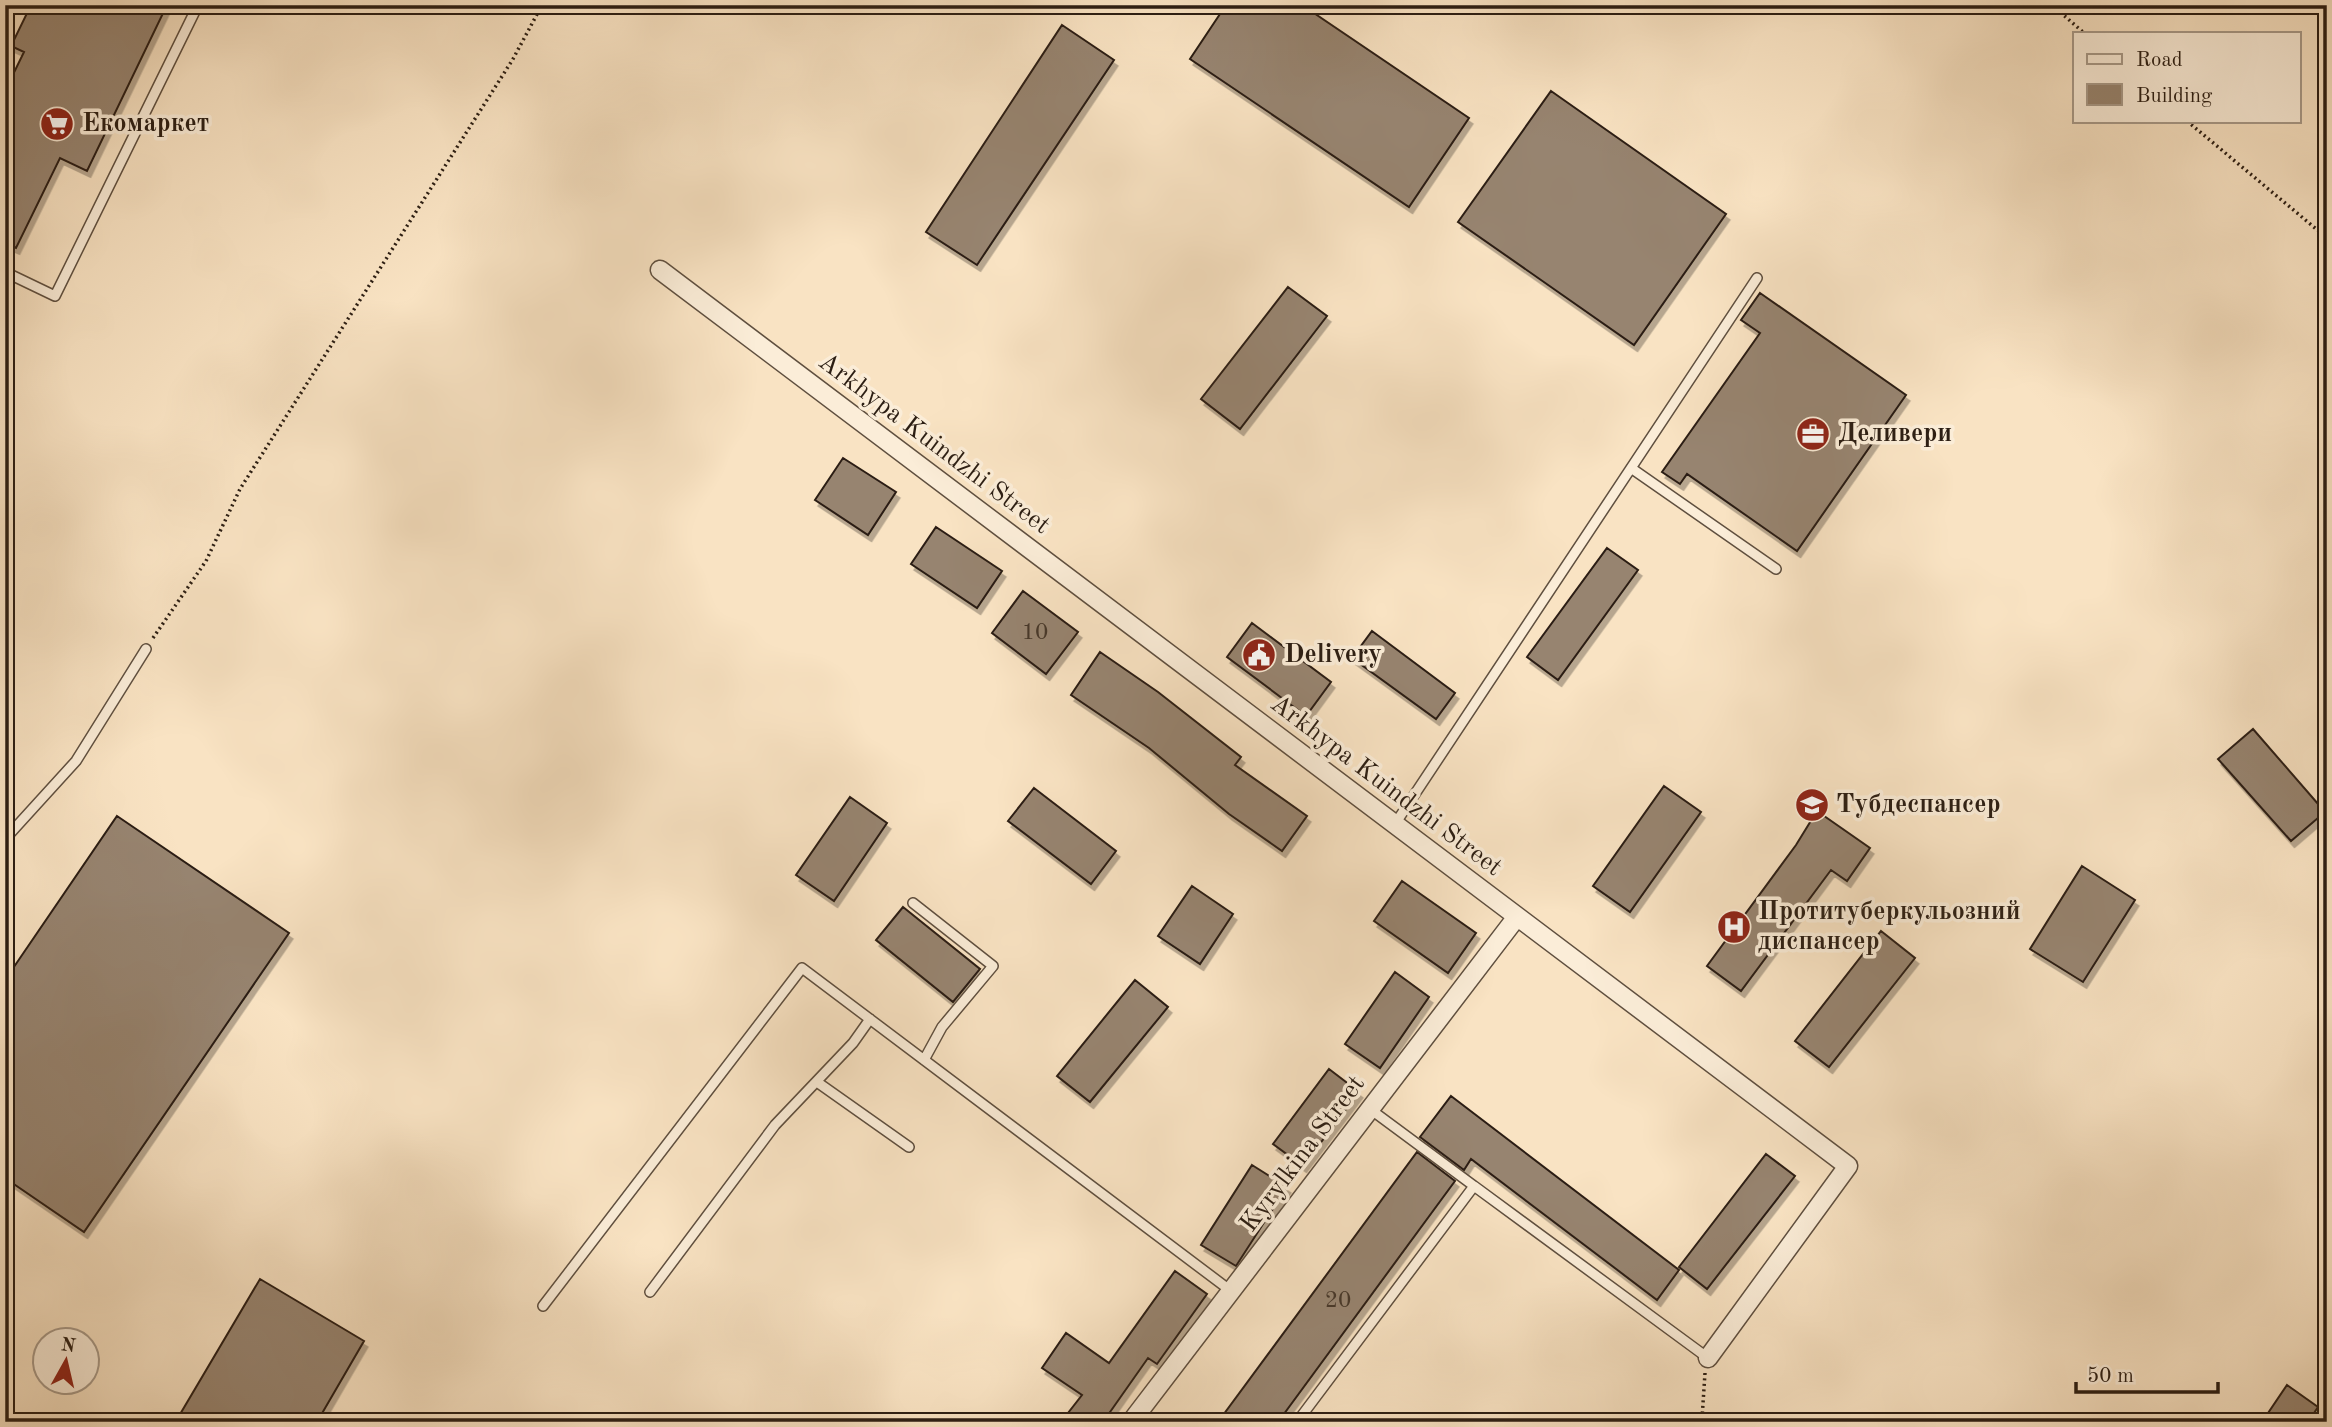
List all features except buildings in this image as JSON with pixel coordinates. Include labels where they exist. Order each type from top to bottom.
[{"type":"street","name":"Arkhypa Kuindzhi Street","points":[[660,270],[1848,1166],[1709,1358]]},
{"type":"street","name":"Kyrylkina Street","points":[[1131,1422],[1516,918]]},
{"type":"lane","points":[[5,272],[55,296],[198,5]]},
{"type":"lane","points":[[1395,824],[1757,278]]},
{"type":"lane","points":[[1631,468],[1776,569]]},
{"type":"lane","points":[[5,839],[76,761],[146,649]]},
{"type":"lane","points":[[913,903],[993,966],[943,1027],[925,1060]]},
{"type":"lane","points":[[543,1306],[802,968],[1231,1291]]},
{"type":"lane","points":[[650,1292],[775,1125],[853,1043],[870,1019]]},
{"type":"lane","points":[[817,1082],[909,1147]]},
{"type":"lane","points":[[1370,1110],[1709,1358]]},
{"type":"lane","points":[[1297,1422],[1474,1186]]},
{"type":"path","points":[[146,649],[206,561],[240,489],[513,59],[542,5]]},
{"type":"path","points":[[2052,5],[2083,32]]},
{"type":"path","points":[[2188,122],[2327,238]]},
{"type":"path","points":[[1706,1422],[1702,1419],[1705,1362],[1709,1358]]},
{"type":"place","name":"Екомаркет","points":[[57,124]]},
{"type":"place","name":"Деливери","points":[[1813,434]]},
{"type":"place","name":"Delivery","points":[[1259,655]]},
{"type":"place","name":"Тубдеспансер","points":[[1812,805]]},
{"type":"place","name":"Протитуберкульозний диспансер","points":[[1734,927]]}]
